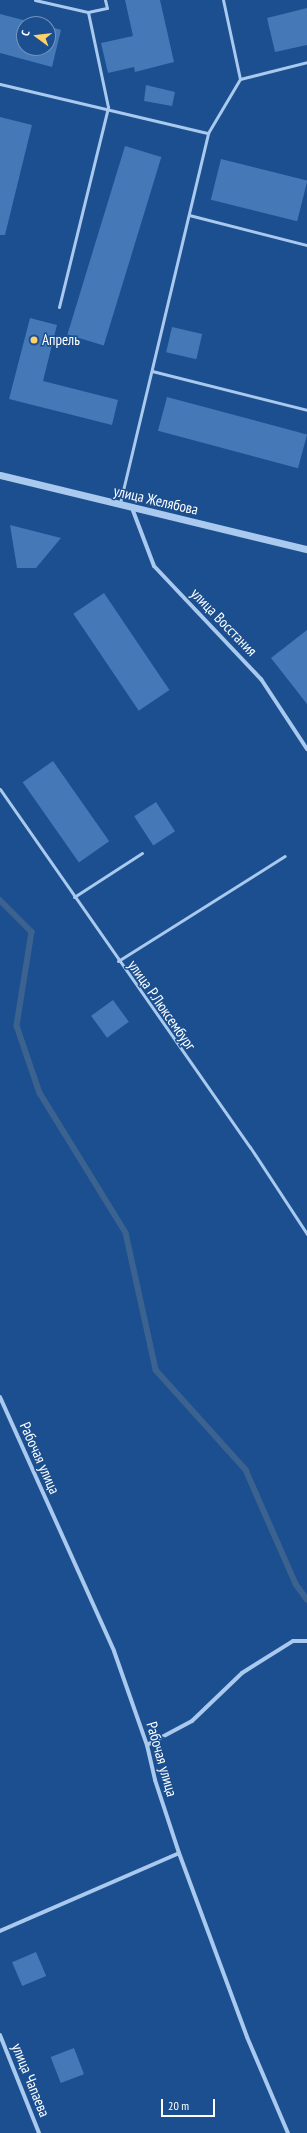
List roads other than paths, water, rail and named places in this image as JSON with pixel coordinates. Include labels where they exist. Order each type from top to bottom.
[{"type":"street","name":"улица Желябова","points":[[0,475],[119,505],[307,549]]},
{"type":"street","name":"улица Восстания","points":[[132,508],[154,566],[261,679],[307,749]]},
{"type":"street","name":"Рабочая улица","points":[[0,1397],[114,1651],[147,1745],[154,1780],[179,1853],[247,2037],[288,2133]]},
{"type":"street","points":[[147,1745],[192,1721],[242,1673],[293,1641],[307,1641]]},
{"type":"street","points":[[0,1931],[179,1853]]},
{"type":"street","name":"улица Чапаева","points":[[0,2035],[39,2133]]},
{"type":"lane","points":[[35,0],[88,12],[106,8],[105,0]]},
{"type":"lane","points":[[119,505],[208,133],[240,79],[223,0]]},
{"type":"lane","points":[[59,307],[108,107],[88,12]]},
{"type":"lane","points":[[240,79],[307,62]]},
{"type":"lane","points":[[0,84],[108,107],[208,133]]},
{"type":"lane","points":[[189,215],[307,245]]},
{"type":"lane","points":[[152,371],[307,410]]},
{"type":"lane","name":"улица Р.Люксембург","points":[[0,789],[118,961],[250,1147],[307,1234]]},
{"type":"lane","points":[[74,897],[142,853]]},
{"type":"lane","points":[[118,961],[285,856]]},
{"type":"waterway","points":[[0,900],[32,932],[17,1026],[40,1093],[126,1233],[156,1370],[246,1470],[296,1584],[307,1599]]},
{"type":"place","name":"Апрель","points":[[34,340]]}]
